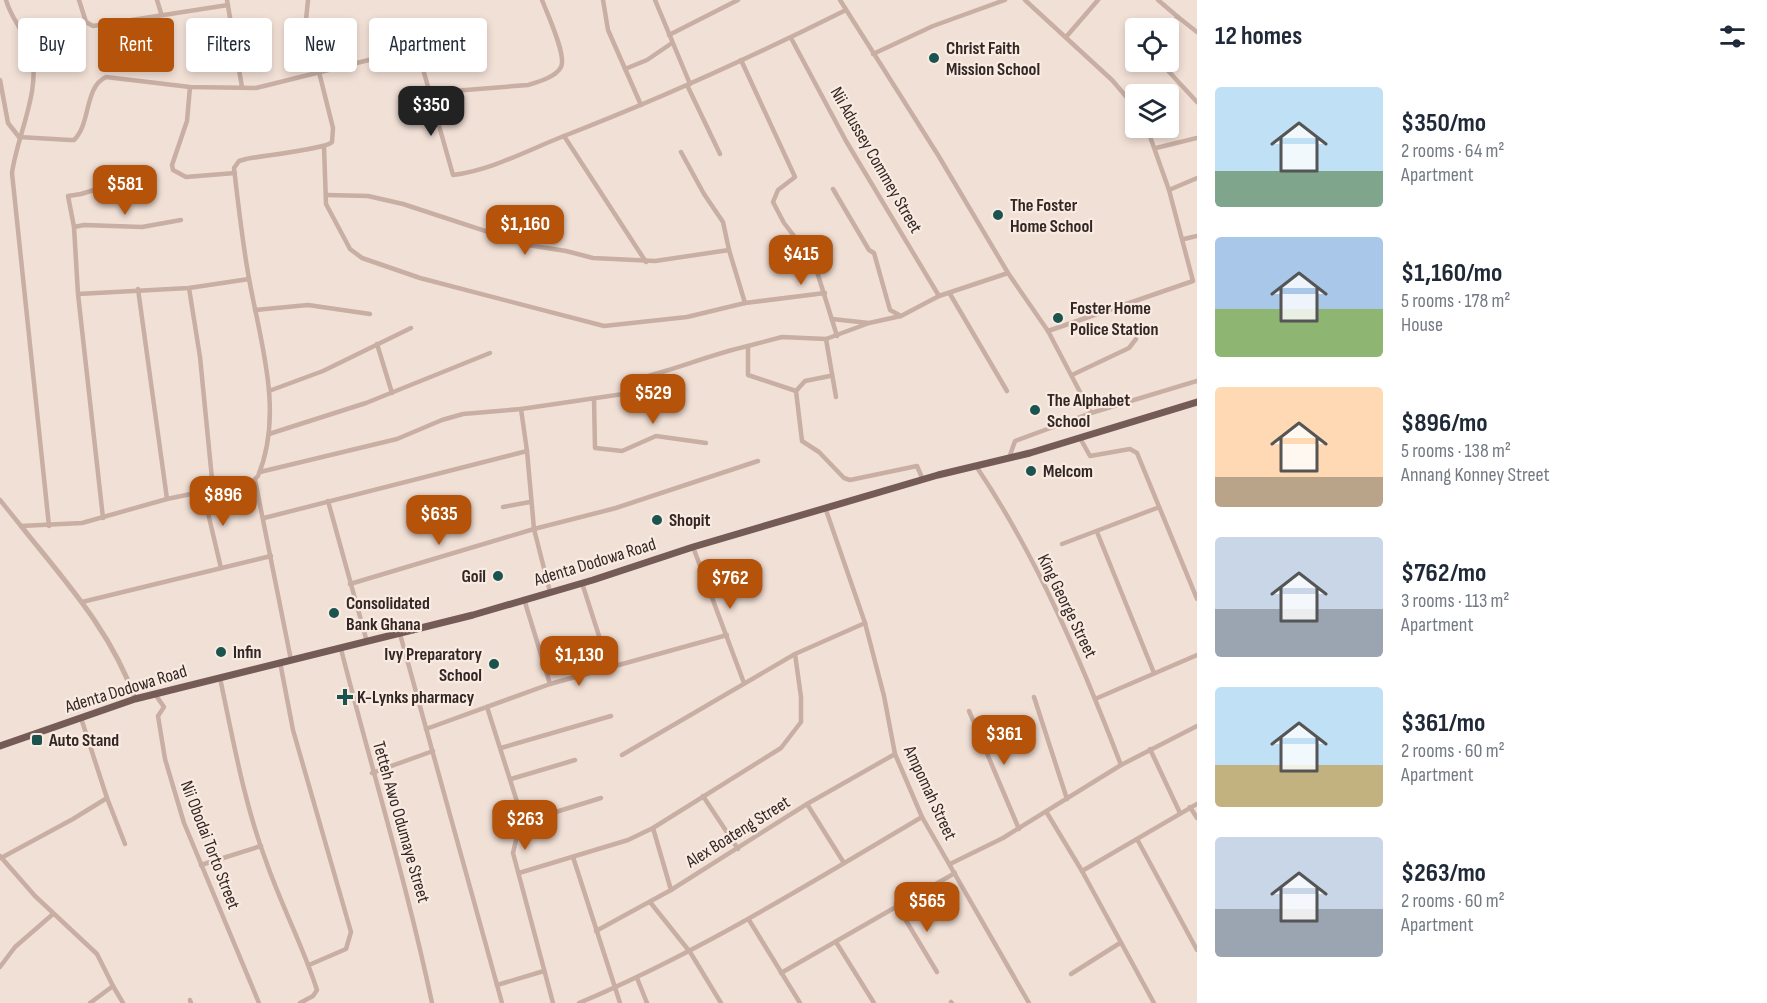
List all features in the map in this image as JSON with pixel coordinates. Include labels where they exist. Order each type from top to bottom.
[{"type":"main road","name":"Adenta Dodowa Road","points":[[0,746],[135,699],[400,634],[582,583],[693,547],[826,510],[922,480],[1080,438],[1197,402]]},
{"type":"street","points":[[6,0],[11,17],[30,48],[33,61],[26,119],[12,173],[29,342],[36,380],[49,526]]},
{"type":"street","points":[[79,0],[86,22],[93,26],[227,3],[243,87]]},
{"type":"street","points":[[158,0],[161,13]]},
{"type":"street","points":[[306,18],[308,0]]},
{"type":"street","points":[[428,93],[528,85],[542,81],[560,70],[562,62],[560,49],[542,0]]},
{"type":"street","points":[[603,0],[608,30],[641,105]]},
{"type":"street","points":[[655,0],[688,85],[720,154]]},
{"type":"street","points":[[669,35],[738,0]]},
{"type":"street","points":[[840,0],[938,155],[1008,273],[1048,331],[1091,413]]},
{"type":"street","points":[[873,54],[933,26],[1005,0]]},
{"type":"street","points":[[1024,0],[1112,80],[1125,95]]},
{"type":"street","points":[[1065,37],[1098,0]]},
{"type":"street","points":[[1158,0],[1197,32]]},
{"type":"street","points":[[357,62],[417,48],[453,175],[485,167],[641,105],[791,38],[846,10]]},
{"type":"street","name":"Nii Adussey Commey Street","points":[[791,38],[846,141],[939,296]]},
{"type":"street","points":[[625,69],[647,60],[672,43]]},
{"type":"street","points":[[741,60],[795,177],[775,194],[773,202],[784,223],[814,262],[837,336]]},
{"type":"street","points":[[0,80],[8,123],[20,137],[74,140],[81,130],[95,88],[106,77],[190,87],[256,88],[313,72]]},
{"type":"street","points":[[291,660],[255,480],[260,472],[269,434],[268,391],[249,279],[235,173],[236,164],[246,159],[289,150],[324,147],[332,142],[333,128],[317,72]]},
{"type":"street","points":[[1169,72],[1197,102]]},
{"type":"street","points":[[190,87],[189,111],[172,165],[173,170],[186,177],[235,173]]},
{"type":"street","points":[[564,136],[646,262]]},
{"type":"street","points":[[1048,331],[1190,284],[1194,279],[1184,239],[1152,138]]},
{"type":"street","points":[[1156,148],[1197,138]]},
{"type":"street","points":[[324,147],[328,208],[350,249],[358,256],[420,278],[599,325],[687,317],[745,303],[825,293]]},
{"type":"street","points":[[681,152],[704,194],[723,222],[745,303]]},
{"type":"street","points":[[1169,190],[1197,178]]},
{"type":"street","points":[[103,518],[78,294],[74,228],[68,196],[107,186]]},
{"type":"street","points":[[832,189],[869,250],[874,253],[890,310],[901,316]]},
{"type":"street","points":[[326,195],[369,196],[403,204],[528,245],[566,250],[593,258],[646,262],[682,259],[729,250]]},
{"type":"street","points":[[74,228],[84,225],[142,227],[182,220]]},
{"type":"street","points":[[1184,239],[1197,236]]},
{"type":"street","points":[[644,377],[680,368],[710,354],[782,337],[826,339],[837,336],[869,323],[901,316],[939,296],[1008,273]]},
{"type":"street","points":[[78,294],[189,288],[249,279]]},
{"type":"street","points":[[189,288],[200,357],[213,489]]},
{"type":"street","points":[[138,289],[167,499]]},
{"type":"street","points":[[950,294],[1007,391]]},
{"type":"street","points":[[255,310],[308,305],[370,315]]},
{"type":"street","points":[[832,319],[869,323]]},
{"type":"street","points":[[268,391],[323,371],[411,328]]},
{"type":"street","points":[[826,339],[830,376],[836,397]]},
{"type":"street","points":[[1072,375],[1129,348],[1136,339]]},
{"type":"street","points":[[377,344],[392,393]]},
{"type":"street","points":[[748,346],[748,375],[796,391]]},
{"type":"street","points":[[269,434],[392,393],[490,353]]},
{"type":"street","points":[[830,376],[805,381],[796,391],[802,441],[819,452],[844,478],[850,480],[918,466],[922,480]]},
{"type":"street","points":[[1009,458],[1015,441],[1091,413],[1197,381]]},
{"type":"street","points":[[260,472],[397,439],[442,420],[463,414],[521,409],[630,393]]},
{"type":"street","points":[[594,399],[596,448],[622,451],[656,436],[706,443]]},
{"type":"street","points":[[521,409],[534,529],[550,592]]},
{"type":"street","points":[[1080,438],[1090,456],[1130,449],[1135,451],[1197,599]]},
{"type":"street","points":[[264,518],[527,452]]},
{"type":"street","points":[[350,584],[534,529],[616,508],[758,461]]},
{"type":"street","name":"King George Street","points":[[976,466],[1046,586],[1070,636],[1121,765]]},
{"type":"street","points":[[21,526],[49,526],[103,518],[167,499],[255,480]]},
{"type":"street","points":[[202,492],[221,568]]},
{"type":"street","points":[[0,500],[109,639],[135,699]]},
{"type":"street","points":[[328,501],[367,642]]},
{"type":"street","points":[[503,507],[530,502]]},
{"type":"street","points":[[1062,544],[1157,508]]},
{"type":"street","name":"Ampomah Street","points":[[826,510],[866,623],[895,754],[922,817],[1029,1003]]},
{"type":"street","points":[[1097,532],[1154,673]]},
{"type":"street","points":[[693,547],[744,683]]},
{"type":"street","points":[[82,602],[271,556]]},
{"type":"street","points":[[582,583],[609,667]]},
{"type":"street","points":[[524,599],[550,684]]},
{"type":"street","points":[[622,755],[795,654],[866,623]]},
{"type":"street","points":[[400,634],[502,1003]]},
{"type":"street","points":[[426,729],[550,684],[727,635]]},
{"type":"street","name":"Tetteh Awo Odumaye Street","points":[[341,649],[372,773],[410,902],[432,1003]]},
{"type":"street","points":[[519,873],[628,840],[653,828],[781,748],[801,722],[801,697],[795,654]]},
{"type":"street","points":[[1095,699],[1197,655]]},
{"type":"street","points":[[280,662],[293,730],[351,932],[346,949],[309,965]]},
{"type":"street","points":[[220,678],[261,846],[317,990],[313,996],[300,1003]]},
{"type":"street","name":"Nii Obodai Torto Street","points":[[155,694],[164,707],[158,716],[165,759],[184,823],[259,1003]]},
{"type":"street","points":[[1034,697],[1067,799]]},
{"type":"street","points":[[487,707],[511,779],[520,823],[513,853],[553,1003]]},
{"type":"street","points":[[969,711],[1019,829]]},
{"type":"street","points":[[501,748],[611,716]]},
{"type":"street","points":[[81,718],[107,798],[125,844]]},
{"type":"street","points":[[950,864],[1019,829],[1121,765],[1197,726]]},
{"type":"street","points":[[1150,749],[1180,813]]},
{"type":"street","points":[[372,773],[433,752]]},
{"type":"street","name":"Alex Boateng Street","points":[[596,931],[671,890],[807,804],[895,754]]},
{"type":"street","points":[[511,779],[575,760]]},
{"type":"street","points":[[702,796],[738,849]]},
{"type":"street","points":[[107,798],[73,819],[1,857],[53,915],[97,954],[123,1003]]},
{"type":"street","points":[[520,823],[601,798]]},
{"type":"street","points":[[807,804],[844,863]]},
{"type":"street","points":[[1083,871],[1197,804]]},
{"type":"street","points":[[1190,807],[1197,818]]},
{"type":"street","points":[[1047,813],[1083,871],[1154,1003]]},
{"type":"street","points":[[579,1003],[690,952],[749,920],[922,817]]},
{"type":"street","points":[[653,828],[671,890]]},
{"type":"street","points":[[1137,839],[1197,950]]},
{"type":"street","points":[[201,865],[261,846]]},
{"type":"street","points":[[573,857],[620,1003]]},
{"type":"street","points":[[781,974],[897,904],[955,873]]},
{"type":"street","points":[[650,902],[690,952],[721,1003]]},
{"type":"street","points":[[897,904],[937,972]]},
{"type":"street","points":[[0,968],[15,947],[53,915]]},
{"type":"street","points":[[749,920],[800,1003]]},
{"type":"street","points":[[836,942],[874,1003]]},
{"type":"street","points":[[1071,974],[1120,943]]},
{"type":"street","points":[[497,985],[544,971]]},
{"type":"street","points":[[637,978],[647,1003]]},
{"type":"street","points":[[90,1003],[113,986]]},
{"type":"place","name":"Christ Faith Mission School","points":[[934,58]]},
{"type":"place","name":"The Foster Home School","points":[[998,215]]},
{"type":"place","name":"Foster Home Police Station","points":[[1058,318]]},
{"type":"place","name":"The Alphabet School","points":[[1035,410]]},
{"type":"place","name":"Melcom","points":[[1031,471]]},
{"type":"place","name":"Shopit","points":[[657,520]]},
{"type":"place","name":"Goil","points":[[498,576]]},
{"type":"place","name":"Consolidated Bank Ghana","points":[[334,613]]},
{"type":"place","name":"Infin","points":[[221,652]]},
{"type":"place","name":"Ivy Preparatory School","points":[[494,664]]},
{"type":"place","name":"K-Lynks pharmacy","points":[[345,697]]},
{"type":"place","name":"Auto Stand","points":[[37,740]]}]
